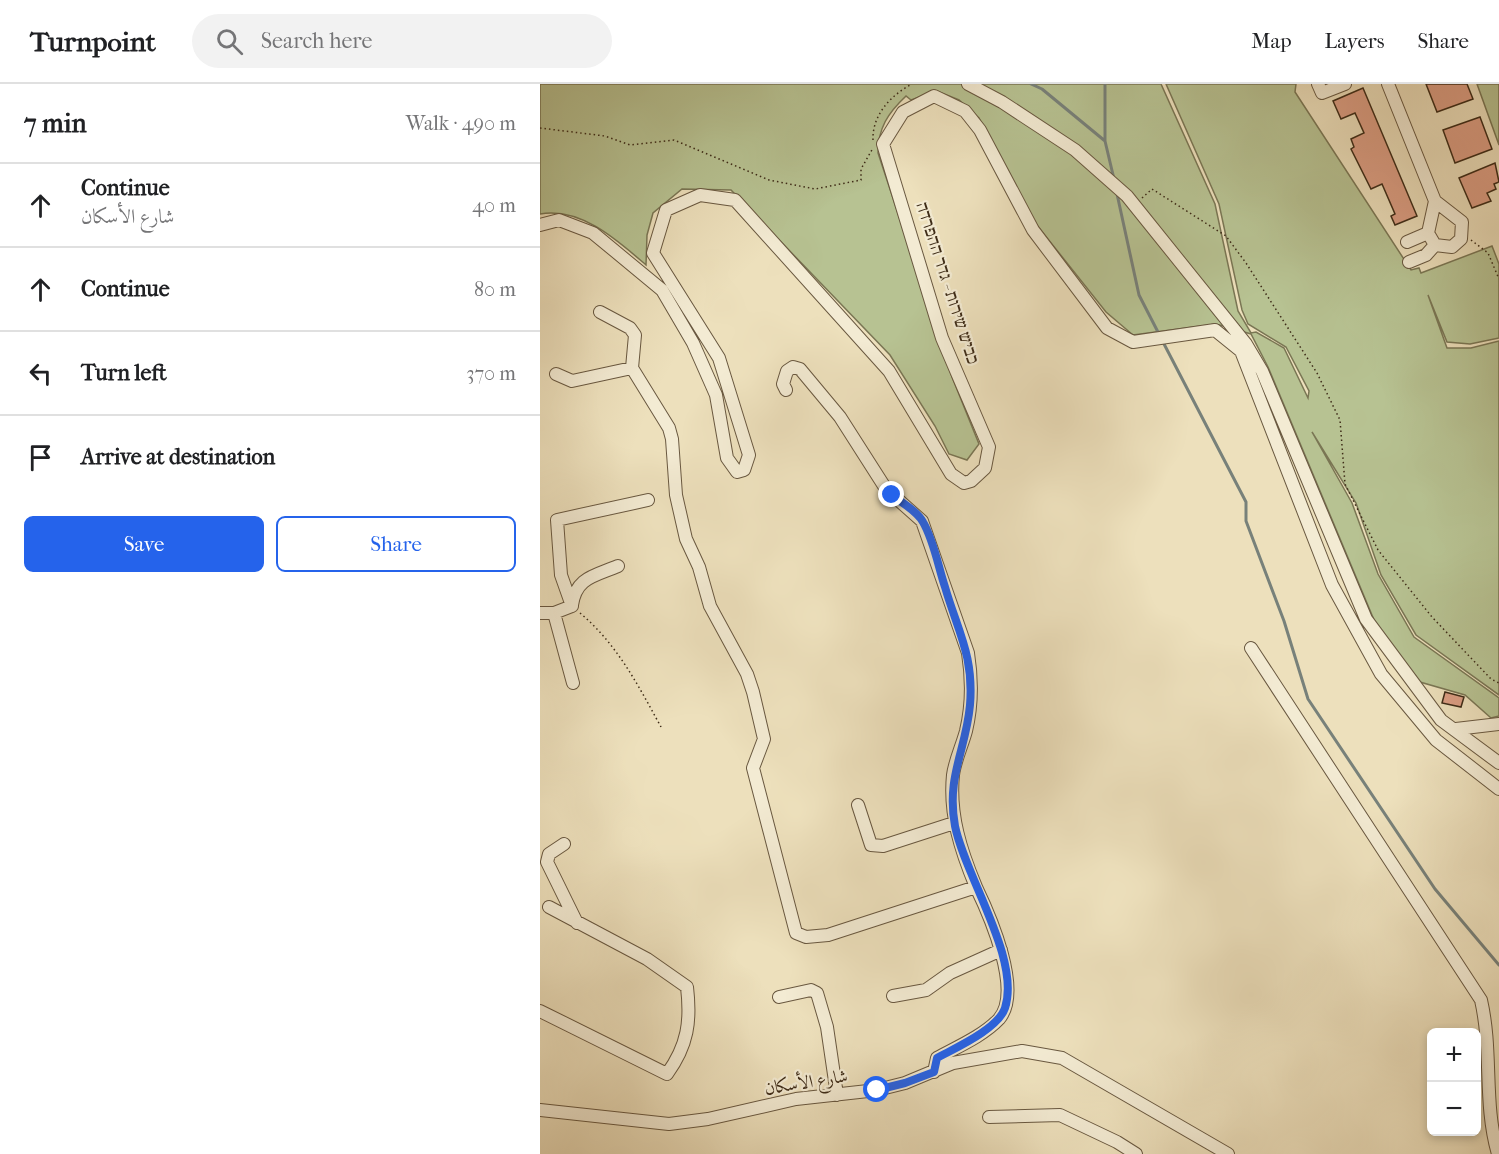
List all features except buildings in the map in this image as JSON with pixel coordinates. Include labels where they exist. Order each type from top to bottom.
[{"type":"street","points":[[968,84],[1010,107],[1075,150],[1104,174],[1134,205],[1246,344],[1262,371],[1366,619],[1441,720],[1499,763]]},
{"type":"street","points":[[1318,84],[1322,93],[1345,84]]},
{"type":"street","points":[[1388,84],[1435,201],[1458,217],[1464,233],[1452,247],[1435,245]]},
{"type":"street","name":"כביש שירות - גדר ההפרדה","points":[[540,225],[559,220],[593,233],[662,290],[693,343],[716,395],[728,458],[737,472],[744,470],[749,455],[746,439],[719,358],[653,253],[666,210],[700,195],[735,200],[889,371],[951,474],[964,483],[971,481],[985,468],[989,447],[942,338],[883,144],[903,112],[934,96],[965,111],[980,130],[1033,230],[1107,328],[1132,342],[1215,330],[1241,351],[1332,585],[1381,674],[1436,740],[1499,789]]},
{"type":"street","points":[[1435,201],[1428,233],[1435,245]]},
{"type":"street","points":[[1407,242],[1428,233]]},
{"type":"street","points":[[1409,261],[1426,255],[1435,245]]},
{"type":"street","points":[[600,312],[630,328],[635,334],[632,368],[669,428],[672,439],[676,495],[686,539],[699,567],[710,606],[747,674],[753,692],[764,739],[753,768],[796,933],[806,937],[828,935],[976,887]]},
{"type":"street","points":[[786,390],[783,384],[786,371],[793,367],[800,369],[840,417],[886,489],[922,521],[966,646],[970,668],[966,729],[953,773],[954,823],[960,848],[994,924],[1007,998],[1005,1009],[991,1026],[937,1058],[934,1072]]},
{"type":"street","points":[[556,374],[572,381],[632,368]]},
{"type":"street","points":[[572,606],[561,575],[557,520],[648,500]]},
{"type":"street","points":[[572,606],[574,591],[580,583],[618,567]]},
{"type":"street","points":[[540,614],[572,606]]},
{"type":"street","points":[[554,612],[573,683]]},
{"type":"street","points":[[1251,648],[1480,1000],[1488,1031],[1490,1124],[1498,1154]]},
{"type":"street","points":[[1455,729],[1499,724]]},
{"type":"street","points":[[858,805],[871,845],[883,846],[954,823]]},
{"type":"street","points":[[564,844],[549,854],[547,862],[577,923]]},
{"type":"street","points":[[540,1011],[667,1074],[679,1057],[690,1017],[687,987],[647,959],[549,907]]},
{"type":"street","points":[[893,996],[926,990],[951,973],[1000,950]]},
{"type":"street","points":[[779,997],[811,990],[817,993],[827,1027],[837,1095]]},
{"type":"street","name":"شارع الأسكان","points":[[540,1110],[669,1124],[708,1119],[796,1099],[877,1090],[905,1083],[953,1064],[1022,1051],[1052,1055],[1117,1087],[1228,1154]]},
{"type":"street","points":[[989,1117],[1060,1115],[1117,1142],[1136,1154]]},
{"type":"path","points":[[540,128],[605,136],[630,145],[674,140],[769,180],[815,189],[861,180],[861,169],[873,149],[872,133],[885,104],[899,91],[912,84]]},
{"type":"path","points":[[1134,205],[1152,189],[1226,236],[1280,312],[1330,399],[1340,420],[1345,484],[1378,550],[1432,617],[1491,679],[1499,683]]},
{"type":"path","points":[[1464,233],[1488,253],[1499,279]]},
{"type":"path","points":[[572,606],[603,632],[631,674],[661,727]]},
{"type":"green space","points":[[540,84],[1161,84],[1215,204],[1238,311],[1251,333],[1256,332],[1284,348],[1308,398],[1309,391],[1286,347],[1248,324],[1242,310],[1219,204],[1166,84],[1296,84],[1295,92],[1411,270],[1419,268],[1421,273],[1492,246],[1499,264],[1499,338],[1470,344],[1447,342],[1428,295],[1447,348],[1471,348],[1499,341],[1499,695],[1416,635],[1381,575],[1356,503],[1312,432],[1352,503],[1378,574],[1414,637],[1499,698],[1499,716],[1491,718],[1465,695],[1420,682],[1377,627],[1268,367],[1251,334],[1216,324],[1133,335],[1106,312],[1032,219],[979,118],[959,100],[937,91],[911,100],[906,96],[882,128],[878,153],[952,377],[979,444],[967,460],[949,454],[935,426],[890,355],[731,190],[682,189],[653,213],[647,235],[646,265],[611,236],[584,220],[555,213],[540,214]]},
{"type":"green space","points":[[1477,84],[1499,84],[1499,145]]},
{"type":"waterway","points":[[1031,84],[1042,89],[1105,141],[1114,179]]},
{"type":"waterway","points":[[1105,84],[1105,141]]},
{"type":"waterway","points":[[1117,194],[1139,295],[1160,336]]},
{"type":"waterway","points":[[1163,342],[1246,502],[1246,521],[1284,621],[1308,699],[1435,889],[1499,965]]},
{"type":"route","points":[[877,1090],[934,1072],[937,1058],[991,1026],[1000,1017],[1005,1009],[1007,998],[1005,974],[994,924],[960,848],[954,823],[953,773],[966,729],[970,705],[968,653],[950,605],[932,544],[922,521],[892,495]]}]
